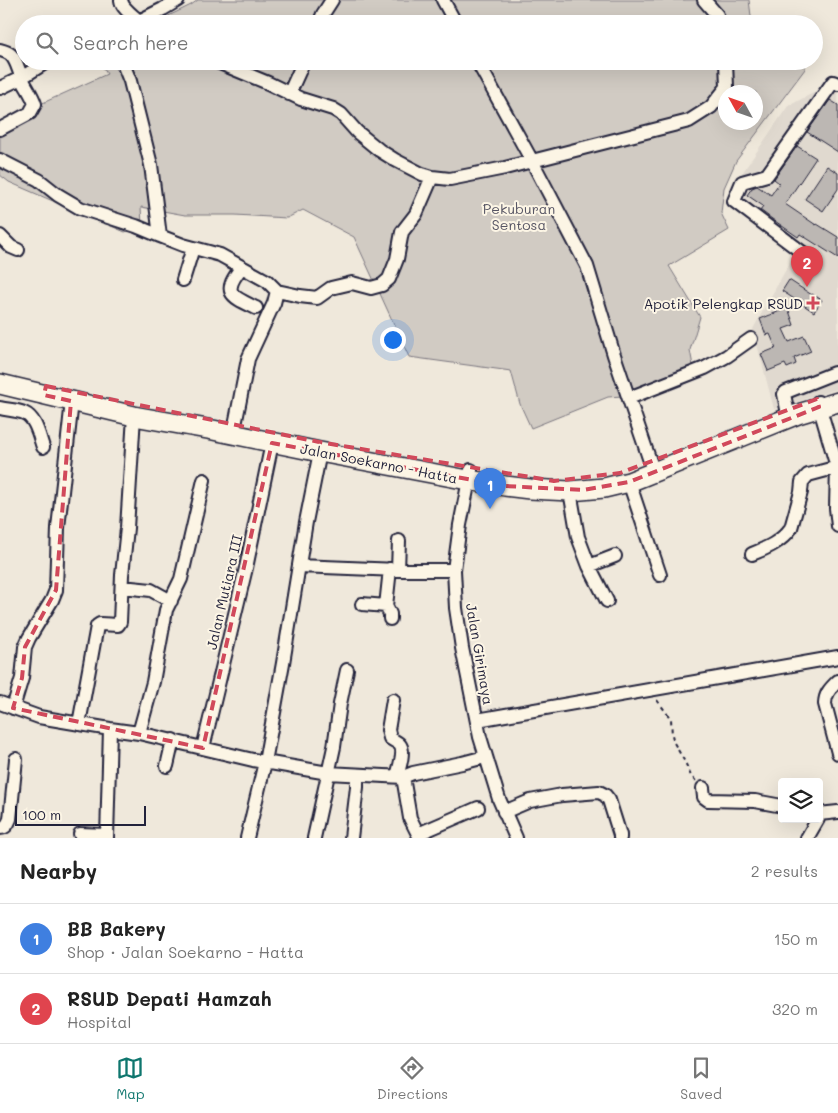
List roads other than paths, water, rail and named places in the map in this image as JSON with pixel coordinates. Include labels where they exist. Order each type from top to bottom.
[{"type":"highway","name":"Jalan Soekarno - Hatta","points":[[0,376],[45,390],[72,401],[134,416],[272,443],[470,475],[554,481],[601,477],[651,464],[818,403],[838,392]]},
{"type":"highway","name":"Jalan Soekarno - Hatta","points":[[0,384],[45,390],[235,425],[530,489],[570,491],[604,488],[630,482],[789,413]]},
{"type":"highway","name":"Jalan Soekarno - Hatta","points":[[818,403],[838,402]]},
{"type":"street","points":[[121,0],[122,5],[130,15]]},
{"type":"street","points":[[152,15],[178,0]]},
{"type":"street","points":[[323,15],[332,0]]},
{"type":"street","points":[[443,0],[451,15]]},
{"type":"street","points":[[704,0],[717,15]]},
{"type":"street","points":[[0,50],[7,52],[15,60]]},
{"type":"street","points":[[0,129],[30,113],[35,104],[18,70]]},
{"type":"street","points":[[0,88],[34,70]]},
{"type":"street","points":[[126,70],[151,165],[160,236]]},
{"type":"street","points":[[238,70],[268,82],[300,99],[333,109],[341,114],[357,132],[395,160],[422,174],[450,179],[505,168],[689,121],[711,107],[727,87],[726,70]]},
{"type":"street","points":[[289,94],[300,70]]},
{"type":"street","points":[[482,70],[587,266],[614,355],[651,464]]},
{"type":"street","points":[[806,256],[734,201],[742,182],[767,175],[833,82],[838,84]]},
{"type":"street","points":[[0,160],[39,180],[58,195],[80,208],[136,226],[183,245],[220,255],[267,281],[277,291],[317,298],[331,288],[352,283],[371,288],[382,285],[390,279],[397,259],[402,232],[416,214],[432,177]]},
{"type":"street","points":[[0,236],[11,247],[18,250]]},
{"type":"street","points":[[184,280],[193,248]]},
{"type":"street","points":[[242,267],[231,282],[232,294],[256,308]]},
{"type":"street","points":[[235,425],[248,360],[274,303],[277,291]]},
{"type":"street","points":[[629,398],[704,368],[727,356],[751,339]]},
{"type":"street","points":[[789,413],[784,394],[786,392],[834,373]]},
{"type":"street","points":[[13,708],[22,678],[25,648],[56,590],[59,519],[72,401]]},
{"type":"street","points":[[818,403],[837,467],[836,508],[838,526]]},
{"type":"street","points":[[0,408],[24,413],[29,416],[35,424],[43,447]]},
{"type":"street","points":[[80,724],[97,627],[100,624],[120,624],[134,416]]},
{"type":"street","name":"Jalan Mutiara III","points":[[203,748],[252,539],[272,443]]},
{"type":"street","points":[[247,838],[265,762],[306,522],[320,452]]},
{"type":"street","points":[[752,554],[774,545],[788,532],[805,477],[837,467]]},
{"type":"street","name":"Jalan Girimaya","points":[[470,475],[454,570],[456,608],[462,648],[485,757],[504,812],[516,838]]},
{"type":"street","points":[[139,733],[153,682],[166,610],[181,579],[204,480]]},
{"type":"street","points":[[630,482],[660,575]]},
{"type":"street","points":[[570,491],[578,537],[589,566],[608,601]]},
{"type":"street","points":[[390,619],[386,606],[399,541]]},
{"type":"street","points":[[589,566],[614,556]]},
{"type":"street","points":[[299,566],[454,570]]},
{"type":"street","points":[[122,587],[151,590],[171,600]]},
{"type":"street","points":[[362,604],[386,606]]},
{"type":"street","points":[[477,720],[838,657]]},
{"type":"street","points":[[314,838],[334,747],[342,689],[347,670]]},
{"type":"street","points":[[838,681],[826,695],[825,704],[838,753]]},
{"type":"street","points":[[393,700],[388,730],[390,738],[401,747],[400,777],[410,818],[419,836],[478,808]]},
{"type":"street","points":[[0,703],[39,717],[139,733],[265,762],[328,773],[400,777],[485,757]]},
{"type":"street","points":[[80,834],[107,837],[110,729]]},
{"type":"street","points":[[167,766],[173,740]]},
{"type":"street","points":[[0,828],[5,827],[10,819],[16,759]]},
{"type":"street","points":[[351,838],[357,775]]},
{"type":"street","points":[[703,788],[704,797],[708,800],[755,801],[778,805]]},
{"type":"street","points":[[504,812],[530,801],[554,796],[599,792],[609,800],[620,838]]},
{"type":"street","points":[[817,824],[838,812]]},
{"type":"place","name":"RSUD Depati Hamzah","points":[[807,287]]},
{"type":"place","name":"Apotik Pelengkap RSUD","points":[[813,303]]},
{"type":"place","name":"BB Bakery","points":[[490,509]]},
{"type":"park label","name":"Pekuburan Sentosa","points":[[519,216]]}]
